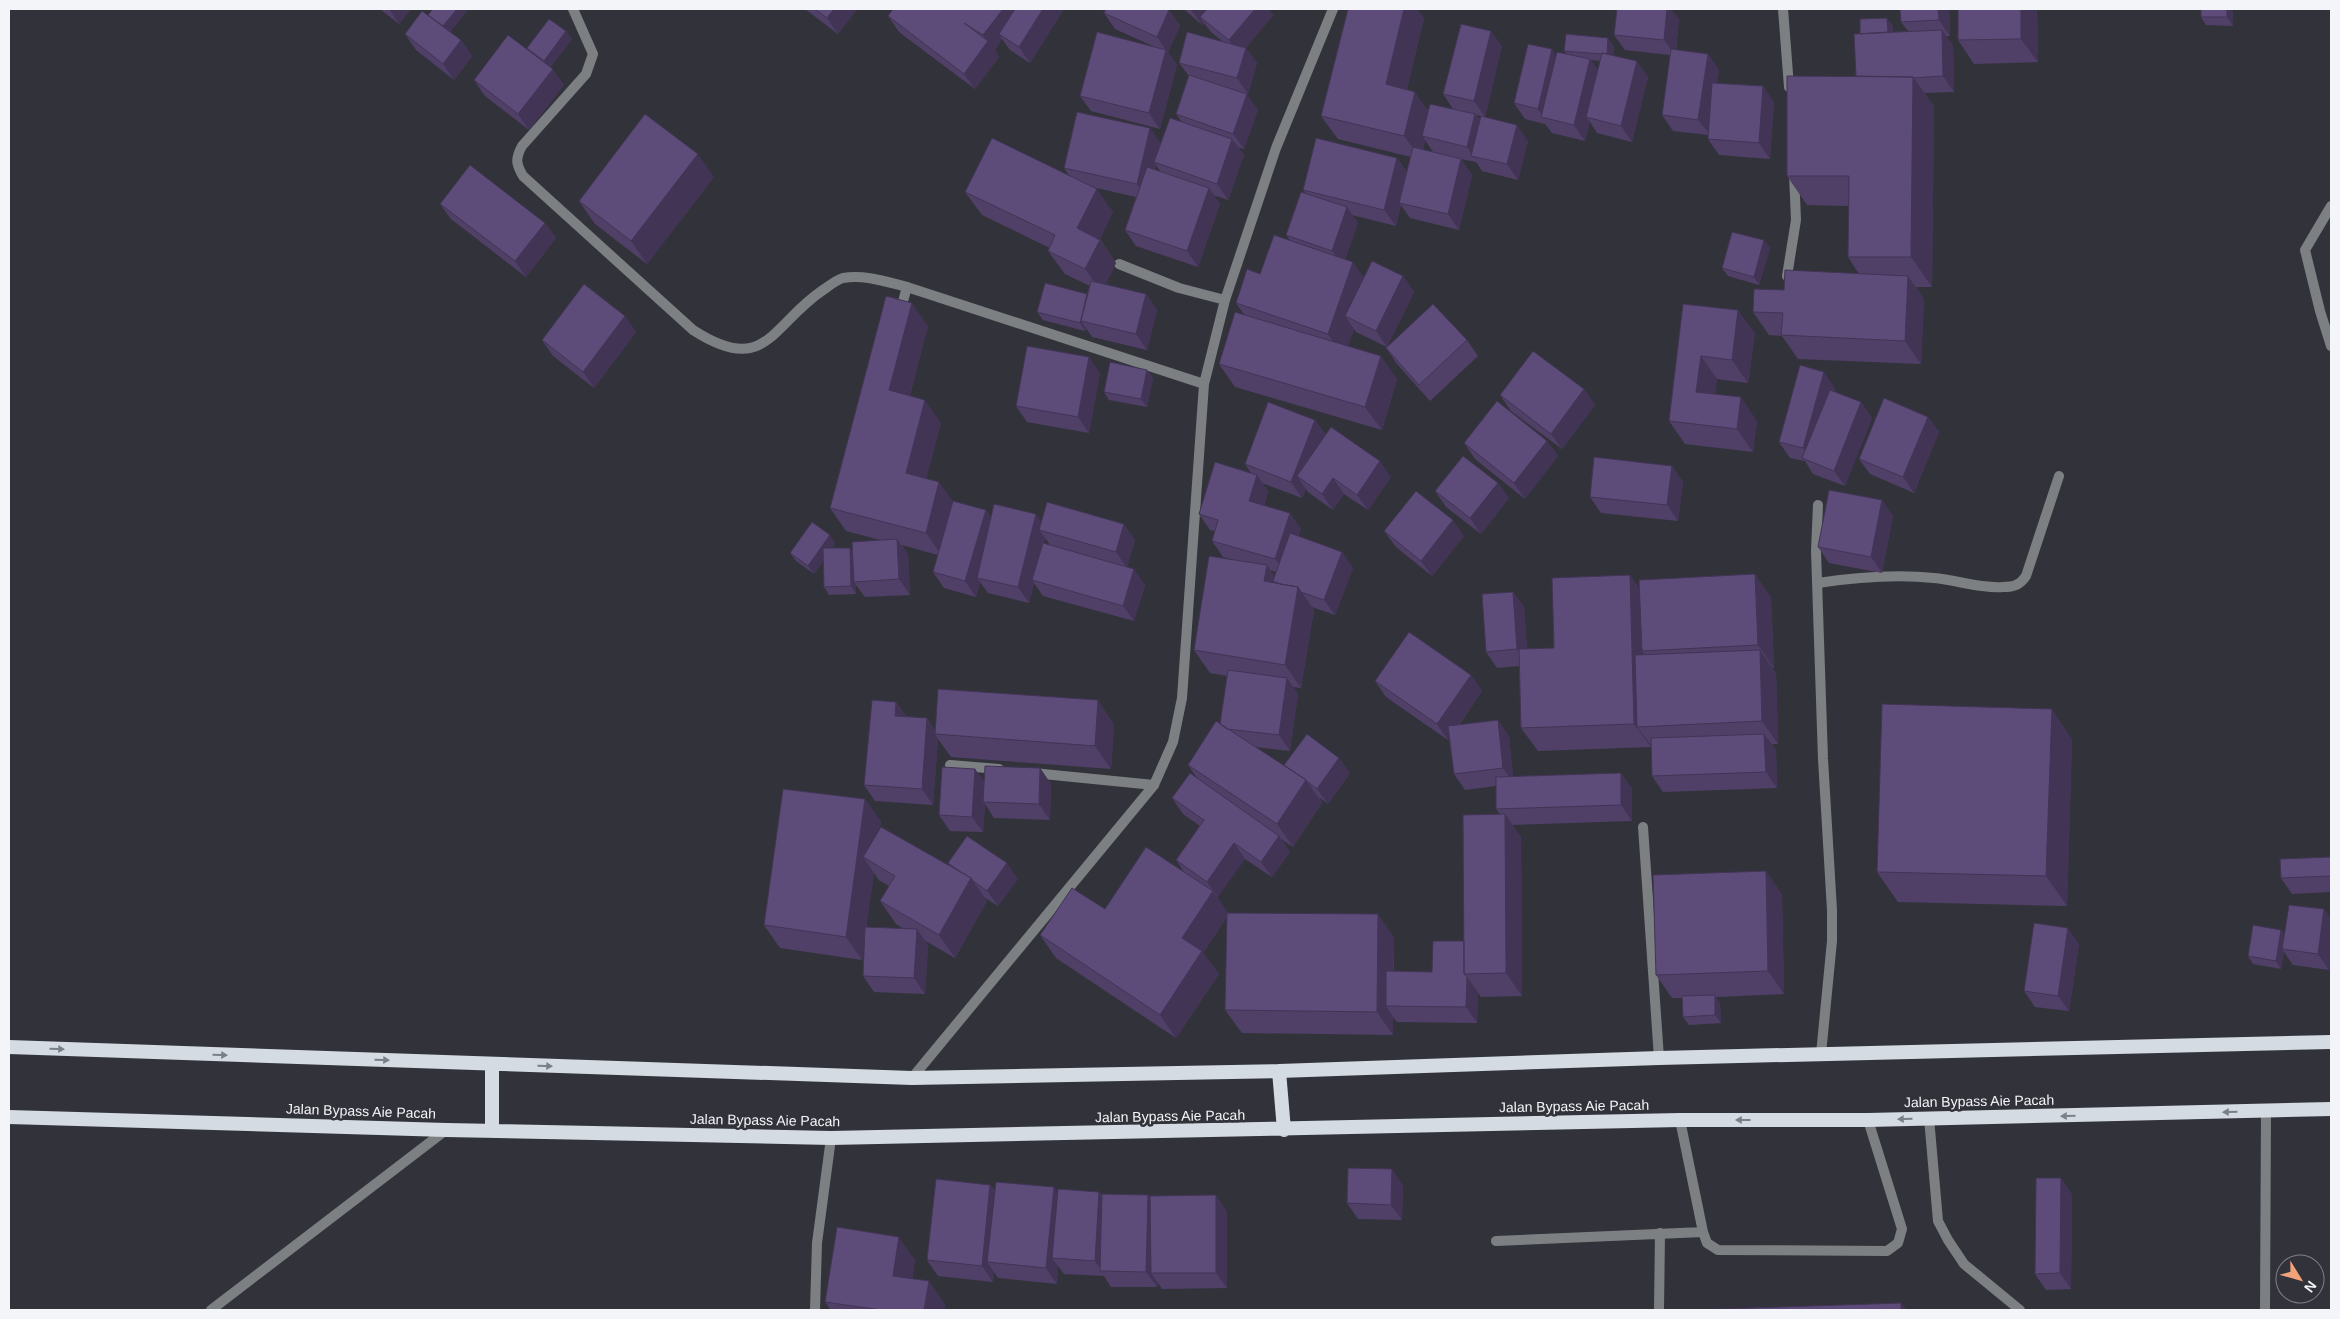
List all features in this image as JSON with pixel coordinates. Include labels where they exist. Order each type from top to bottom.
[{"type":"highway","points":[[9,1048],[912,1078],[1279,1071],[1659,1058],[2331,1042]]},
{"type":"highway","points":[[492,1064],[492,1131]]},
{"type":"highway","points":[[1279,1071],[1284,1130]]},
{"type":"highway","name":"Jalan Bypass Aie Pacah","points":[[9,1117],[446,1130],[831,1138],[1284,1130],[1680,1120],[1868,1120],[2331,1109]]},
{"type":"street","points":[[573,9],[593,54],[590,66],[586,74],[522,146],[516,157],[516,165],[523,176],[693,330],[712,343],[731,350],[750,349],[766,342],[778,333],[794,314],[841,278],[874,278],[907,287],[1204,384]]},
{"type":"street","points":[[912,1078],[1154,785],[1173,742],[1182,698],[1204,384],[1225,300],[1276,148],[1333,9]]},
{"type":"street","points":[[1783,9],[1790,98]]},
{"type":"street","points":[[1794,164],[1796,220],[1787,276],[1804,276]]},
{"type":"street","points":[[2331,206],[2306,250],[2320,311],[2331,346]]},
{"type":"street","points":[[1118,264],[1179,288],[1225,300]]},
{"type":"street","points":[[896,325],[907,287]]},
{"type":"street","points":[[1818,583],[1862,576],[1892,574],[1935,578],[2000,588],[2022,583],[2059,476]]},
{"type":"street","points":[[1818,505],[1818,583],[1826,833],[1832,910],[1832,941],[1821,1054]]},
{"type":"street","points":[[950,765],[1154,785]]},
{"type":"street","points":[[1643,827],[1659,1058]]},
{"type":"street","points":[[2265,1310],[2266,1112]]},
{"type":"street","points":[[1929,1118],[1938,1221],[1964,1264],[2020,1310]]},
{"type":"street","points":[[1680,1120],[1703,1232],[1708,1243],[1718,1250],[1887,1252],[1898,1243],[1902,1229],[1868,1120]]},
{"type":"street","points":[[211,1310],[446,1130]]},
{"type":"street","points":[[815,1310],[817,1243],[831,1138]]},
{"type":"street","points":[[1496,1241],[1703,1232]]},
{"type":"street","points":[[1659,1310],[1660,1233]]},
{"type":"building","points":[[433,9],[457,9],[443,26],[428,15]]},
{"type":"building","points":[[815,9],[834,9],[827,18]]},
{"type":"building","points":[[893,9],[1003,9],[983,35],[964,23],[988,41],[964,74],[888,16]]},
{"type":"building","points":[[1015,9],[1043,9],[1019,47],[999,34]]},
{"type":"building","points":[[1106,9],[1169,10],[1157,37],[1104,13]]},
{"type":"building","points":[[1207,9],[1255,9],[1229,40],[1200,17]]},
{"type":"building","points":[[1348,9],[1404,9],[1386,84],[1415,92],[1404,136],[1321,116]]},
{"type":"building","points":[[1617,9],[1667,9],[1664,40],[1614,35]]},
{"type":"building","points":[[1900,9],[1938,9],[1939,20],[1901,22]]},
{"type":"building","points":[[1958,9],[2021,9],[2021,39],[1958,40]]},
{"type":"building","points":[[2201,9],[2227,9],[2227,17],[2201,17]]},
{"type":"building","points":[[422,11],[461,40],[443,64],[405,34]]},
{"type":"building","points":[[1887,18],[1888,32],[1860,34],[1860,19]]},
{"type":"building","points":[[549,19],[566,31],[544,61],[527,48]]},
{"type":"building","points":[[1461,24],[1491,31],[1474,101],[1443,94]]},
{"type":"building","points":[[1942,30],[1943,76],[1913,78],[1856,76],[1854,34]]},
{"type":"building","points":[[1097,32],[1166,50],[1149,113],[1080,96]]},
{"type":"building","points":[[1187,32],[1246,48],[1237,78],[1179,63]]},
{"type":"building","points":[[1566,34],[1608,38],[1607,54],[1564,51]]},
{"type":"building","points":[[508,35],[553,69],[518,114],[474,80]]},
{"type":"building","points":[[1528,44],[1552,49],[1538,109],[1514,103]]},
{"type":"building","points":[[1671,49],[1708,54],[1698,120],[1662,115]]},
{"type":"building","points":[[1557,52],[1590,59],[1574,125],[1541,117]]},
{"type":"building","points":[[1602,53],[1637,61],[1621,126],[1586,117]]},
{"type":"building","points":[[1189,75],[1247,94],[1233,134],[1176,114]]},
{"type":"building","points":[[1787,76],[1913,77],[1911,257],[1848,257],[1849,176],[1787,176]]},
{"type":"building","points":[[1712,83],[1763,86],[1759,143],[1708,139]]},
{"type":"building","points":[[1430,104],[1475,114],[1467,147],[1422,136]]},
{"type":"building","points":[[1077,112],[1150,128],[1137,184],[1064,168]]},
{"type":"building","points":[[645,114],[698,154],[631,241],[579,201]]},
{"type":"building","points":[[1481,116],[1517,125],[1507,164],[1471,156]]},
{"type":"building","points":[[1170,118],[1232,139],[1217,184],[1154,162]]},
{"type":"building","points":[[992,138],[1097,189],[1077,228],[1100,240],[1085,269],[1048,251],[1055,235],[965,192]]},
{"type":"building","points":[[1316,138],[1397,158],[1384,210],[1303,190]]},
{"type":"building","points":[[1413,147],[1461,159],[1448,214],[1399,203]]},
{"type":"building","points":[[470,165],[545,223],[515,261],[440,204]]},
{"type":"building","points":[[1147,167],[1209,188],[1187,251],[1125,230]]},
{"type":"building","points":[[1301,192],[1347,207],[1332,251],[1286,235]]},
{"type":"building","points":[[1732,232],[1764,240],[1754,277],[1722,268]]},
{"type":"building","points":[[1274,235],[1353,262],[1328,334],[1236,303],[1247,269],[1260,274]]},
{"type":"building","points":[[1372,261],[1403,276],[1376,331],[1345,316]]},
{"type":"building","points":[[1785,270],[1908,276],[1905,341],[1781,335],[1783,313],[1753,312],[1754,289],[1784,290]]},
{"type":"building","points":[[1091,281],[1146,294],[1136,334],[1081,321]]},
{"type":"building","points":[[1045,283],[1087,294],[1080,323],[1037,312]]},
{"type":"building","points":[[584,284],[625,316],[583,372],[542,340]]},
{"type":"building","points":[[886,296],[912,303],[889,390],[925,400],[906,473],[939,482],[926,533],[830,508]]},
{"type":"building","points":[[1433,304],[1467,340],[1419,385],[1386,348]]},
{"type":"building","points":[[1683,304],[1738,310],[1732,360],[1701,356],[1696,392],[1741,397],[1737,429],[1669,421]]},
{"type":"building","points":[[1235,312],[1381,356],[1365,407],[1219,364]]},
{"type":"building","points":[[1027,346],[1089,357],[1078,417],[1016,406]]},
{"type":"building","points":[[1533,351],[1584,389],[1551,434],[1500,395]]},
{"type":"building","points":[[1110,362],[1147,370],[1141,399],[1104,392]]},
{"type":"building","points":[[1800,365],[1824,372],[1803,448],[1779,442]]},
{"type":"building","points":[[1830,390],[1861,402],[1834,471],[1802,458]]},
{"type":"building","points":[[1884,398],[1928,417],[1903,477],[1859,459]]},
{"type":"building","points":[[1497,401],[1547,441],[1514,483],[1464,443]]},
{"type":"building","points":[[1268,402],[1315,420],[1291,482],[1245,464]]},
{"type":"building","points":[[1331,427],[1380,461],[1357,495],[1333,478],[1322,494],[1297,476]]},
{"type":"building","points":[[1463,456],[1498,483],[1470,518],[1435,491]]},
{"type":"building","points":[[1594,457],[1672,466],[1667,505],[1590,497]]},
{"type":"building","points":[[1215,462],[1257,475],[1249,501],[1290,513],[1275,559],[1212,541],[1218,520],[1199,514]]},
{"type":"building","points":[[1829,490],[1882,500],[1871,557],[1818,547]]},
{"type":"building","points":[[1416,491],[1453,520],[1421,561],[1384,531]]},
{"type":"building","points":[[953,501],[986,510],[965,581],[933,572]]},
{"type":"building","points":[[1047,502],[1124,524],[1116,552],[1039,530]]},
{"type":"building","points":[[994,504],[1036,514],[1018,587],[977,578]]},
{"type":"building","points":[[812,522],[830,535],[808,566],[790,553]]},
{"type":"building","points":[[1290,533],[1342,552],[1324,600],[1301,592],[1298,587],[1273,581]]},
{"type":"building","points":[[897,539],[899,579],[854,582],[852,542]]},
{"type":"building","points":[[1043,543],[1134,569],[1123,606],[1032,580]]},
{"type":"building","points":[[823,548],[850,548],[851,586],[824,587]]},
{"type":"building","points":[[1209,556],[1267,565],[1264,581],[1298,587],[1285,665],[1194,650]]},
{"type":"building","points":[[1755,574],[1758,645],[1642,651],[1639,580]]},
{"type":"building","points":[[1630,575],[1634,724],[1521,728],[1519,649],[1554,648],[1552,578]]},
{"type":"building","points":[[1513,592],[1517,649],[1486,652],[1482,594]]},
{"type":"building","points":[[1409,632],[1471,675],[1437,724],[1375,681]]},
{"type":"building","points":[[1760,650],[1762,721],[1637,727],[1635,655]]},
{"type":"building","points":[[1228,670],[1287,678],[1279,735],[1227,729],[1220,724]]},
{"type":"building","points":[[938,689],[1098,700],[1095,746],[935,734]]},
{"type":"building","points":[[872,700],[896,702],[895,716],[927,718],[922,789],[864,785]]},
{"type":"building","points":[[1882,704],[2052,709],[2046,876],[1877,872]]},
{"type":"building","points":[[1498,720],[1503,768],[1454,774],[1448,726]]},
{"type":"building","points":[[1216,721],[1306,780],[1277,824],[1188,765]]},
{"type":"building","points":[[1307,734],[1339,758],[1317,789],[1284,765]]},
{"type":"building","points":[[1764,734],[1766,772],[1652,776],[1651,738]]},
{"type":"building","points":[[985,766],[1040,768],[1039,804],[983,802]]},
{"type":"building","points":[[942,767],[975,769],[972,817],[939,815]]},
{"type":"building","points":[[1190,773],[1279,836],[1261,862],[1234,843],[1207,882],[1176,860],[1204,820],[1172,798]]},
{"type":"building","points":[[1621,773],[1621,805],[1496,809],[1496,777]]},
{"type":"building","points":[[783,789],[865,799],[846,937],[764,925]]},
{"type":"building","points":[[1505,814],[1506,973],[1464,974],[1463,815]]},
{"type":"building","points":[[881,827],[971,878],[939,935],[880,901],[895,876],[863,857]]},
{"type":"building","points":[[967,836],[1007,863],[987,891],[948,863]]},
{"type":"building","points":[[1146,847],[1213,891],[1182,938],[1202,951],[1160,1015],[1040,935],[1072,888],[1105,909]]},
{"type":"building","points":[[2331,857],[2331,876],[2281,878],[2280,859]]},
{"type":"building","points":[[1766,871],[1768,971],[1656,975],[1653,875]]},
{"type":"building","points":[[2289,905],[2324,909],[2318,954],[2282,949]]},
{"type":"building","points":[[1227,913],[1378,914],[1377,1012],[1225,1010]]},
{"type":"building","points":[[2034,923],[2068,928],[2058,996],[2024,991]]},
{"type":"building","points":[[2253,925],[2281,930],[2276,961],[2248,956]]},
{"type":"building","points":[[865,927],[917,929],[914,978],[863,976]]},
{"type":"building","points":[[1433,941],[1464,941],[1464,974],[1467,977],[1466,1007],[1386,1006],[1386,971],[1432,972]]},
{"type":"building","points":[[1715,995],[1715,1015],[1683,1017],[1682,996]]},
{"type":"building","points":[[1348,1168],[1392,1169],[1391,1205],[1347,1203]]},
{"type":"building","points":[[2036,1178],[2061,1178],[2060,1273],[2035,1274]]},
{"type":"building","points":[[936,1179],[990,1185],[982,1266],[927,1260]]},
{"type":"building","points":[[996,1182],[1054,1187],[1046,1268],[987,1262]]},
{"type":"building","points":[[1058,1189],[1099,1192],[1095,1261],[1052,1258]]},
{"type":"building","points":[[1102,1194],[1148,1195],[1146,1272],[1100,1271]]},
{"type":"building","points":[[1216,1195],[1216,1273],[1151,1273],[1150,1196]]},
{"type":"building","points":[[837,1227],[899,1237],[893,1276],[929,1281],[924,1310],[881,1310],[825,1302]]},
{"type":"building","points":[[1901,1303],[1901,1310],[1692,1310]]}]
